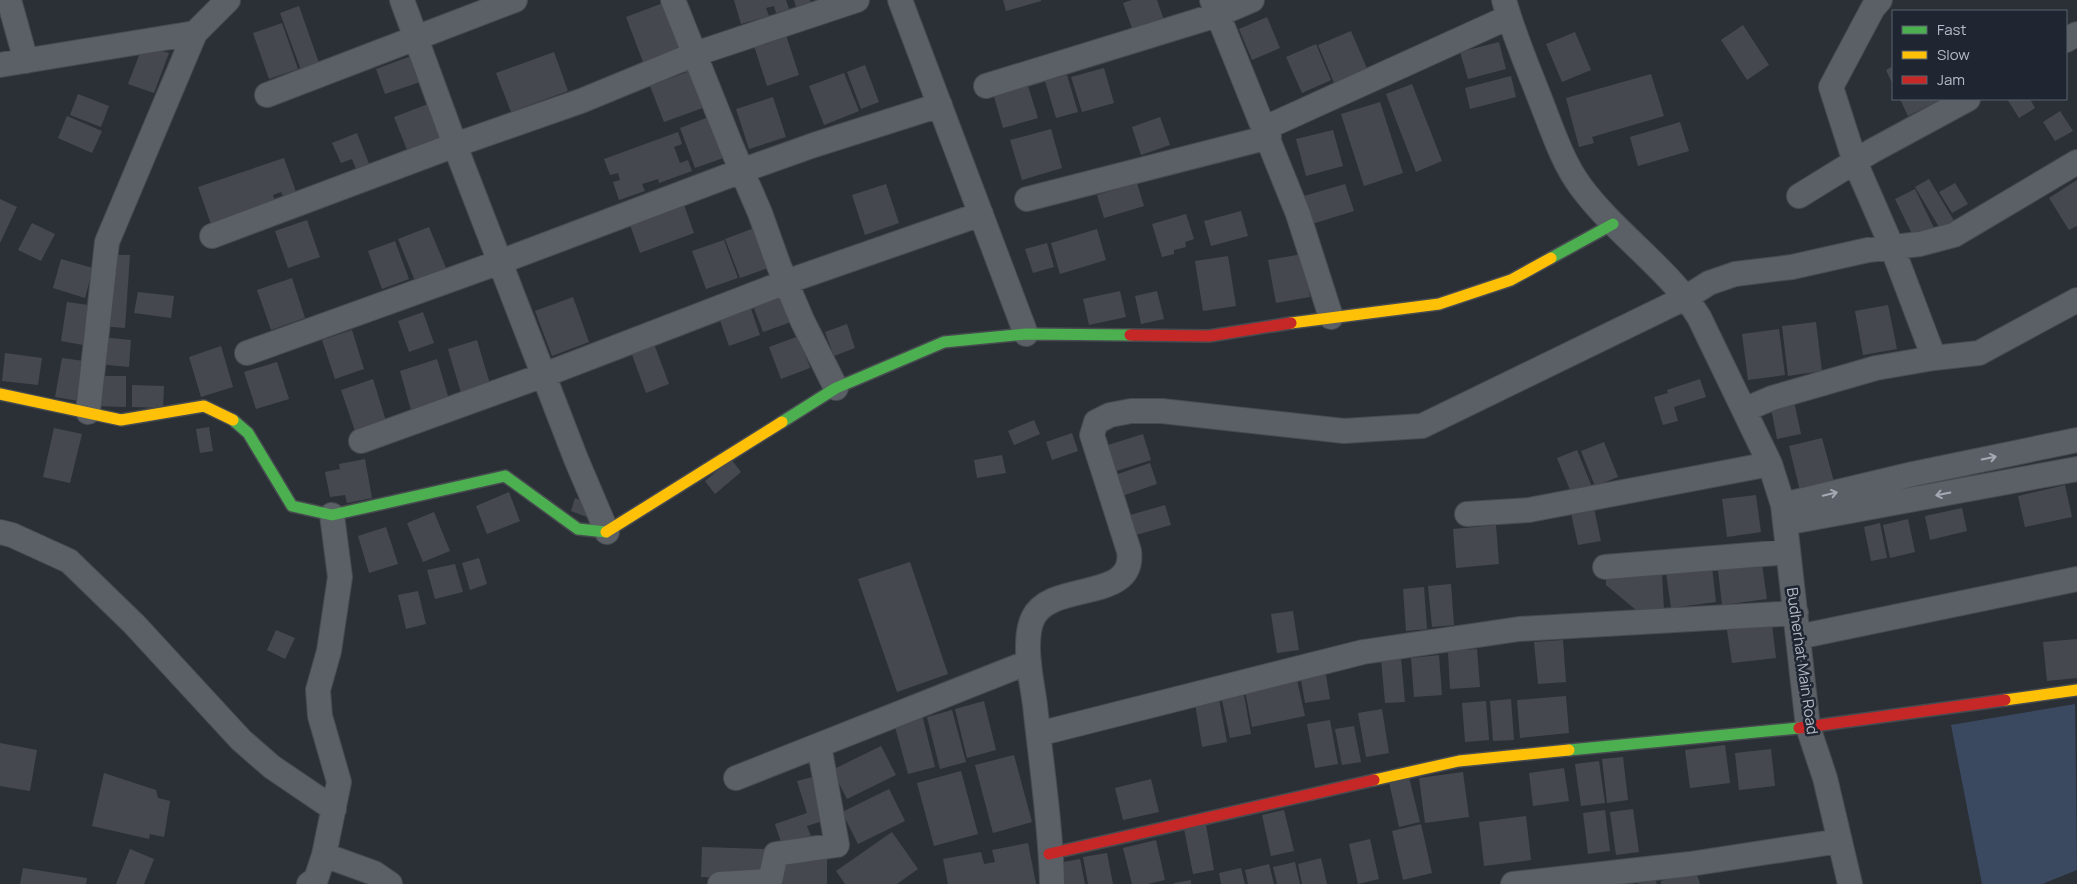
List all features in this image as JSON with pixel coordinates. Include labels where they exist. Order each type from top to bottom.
[{"type":"street","points":[[9,0],[26,61]]},
{"type":"street","points":[[88,412],[107,242],[195,33],[228,0]]},
{"type":"street","points":[[402,0],[500,262],[607,532]]},
{"type":"street","points":[[266,95],[515,0]]},
{"type":"street","points":[[674,0],[786,282],[802,320],[836,388]]},
{"type":"street","points":[[212,236],[455,145],[581,101],[695,54],[857,0]]},
{"type":"street","points":[[900,0],[1026,334]]},
{"type":"street","points":[[986,86],[1215,8],[1252,0]]},
{"type":"street","points":[[1880,0],[1873,8],[1832,87],[1855,162],[1892,248],[1934,358]]},
{"type":"street","points":[[1215,8],[1267,133],[1298,214],[1331,317]]},
{"type":"street","points":[[1027,199],[1267,133],[1507,9]]},
{"type":"street","name":"Budherhat Main Road","points":[[1507,9],[1560,150],[1580,186],[1613,224],[1686,298],[1699,317],[1770,464],[1784,514],[1808,727],[1825,778],[1850,884]]},
{"type":"street","points":[[0,64],[195,33]]},
{"type":"street","points":[[1798,196],[1966,100]]},
{"type":"street","points":[[246,353],[500,262],[814,145],[940,105]]},
{"type":"street","points":[[1052,884],[1038,732],[1029,662],[1029,637],[1033,618],[1043,606],[1059,598],[1110,584],[1124,576],[1131,565],[1129,552],[1092,435],[1096,422],[1110,415],[1131,411],[1162,411],[1344,431],[1422,426],[1686,298],[1709,283],[1734,274],[1792,267],[1868,250],[1892,248],[1954,236],[2077,162]]},
{"type":"street","points":[[361,441],[544,375],[786,282],[981,214]]},
{"type":"street","points":[[0,394],[120,420],[204,406],[238,422],[248,433],[292,506],[332,515],[394,503],[506,476],[578,529],[607,532],[836,388],[944,342],[1026,334],[1209,336],[1331,317],[1439,304],[1511,280],[1613,224]]},
{"type":"street","points":[[1744,410],[1772,398],[1866,371],[1934,358],[1979,353],[2077,300]]},
{"type":"street","points":[[1784,514],[1913,474],[2077,440]]},
{"type":"street","points":[[1467,514],[1529,510],[1770,464]]},
{"type":"street","points":[[1784,514],[2077,469],[2077,474]]},
{"type":"street","points":[[309,884],[316,879],[324,855],[339,782],[320,716],[318,690],[329,651],[340,577],[332,515]]},
{"type":"street","points":[[0,532],[12,535],[69,561],[134,624],[241,740],[272,767],[334,809]]},
{"type":"street","points":[[1605,567],[1788,552]]},
{"type":"street","points":[[1798,637],[2077,579]]},
{"type":"street","points":[[1038,732],[1046,732],[1363,652],[1519,629],[1796,613]]},
{"type":"street","points":[[736,778],[1029,662]]},
{"type":"street","points":[[1049,854],[1459,761],[1808,727],[2077,690]]},
{"type":"street","points":[[720,884],[770,881],[776,854],[837,844],[819,745]]},
{"type":"street","points":[[1513,884],[1690,864],[1840,842]]},
{"type":"street","points":[[324,855],[374,873],[390,884]]},
{"type":"water","points":[[2075,704],[2077,870],[2042,884],[1982,884],[1951,725]]},
{"type":"building","points":[[671,0],[687,46],[643,62],[626,17]]},
{"type":"building","points":[[734,0],[786,0],[789,9],[776,13],[774,6],[766,8],[769,16],[741,24]]},
{"type":"building","points":[[794,0],[810,0],[811,3],[796,7]]},
{"type":"building","points":[[1003,0],[1041,0],[1041,1],[1006,11]]},
{"type":"building","points":[[1132,0],[1157,0],[1165,23],[1134,34],[1123,3]]},
{"type":"building","points":[[299,6],[319,63],[301,70],[280,13]]},
{"type":"building","points":[[1267,17],[1280,48],[1252,60],[1239,29]]},
{"type":"building","points":[[282,23],[298,69],[269,79],[253,33]]},
{"type":"building","points":[[1743,25],[1769,65],[1747,80],[1721,40]]},
{"type":"building","points":[[1351,31],[1368,71],[1335,85],[1318,45]]},
{"type":"building","points":[[1575,32],[1591,70],[1562,82],[1546,44]]},
{"type":"building","points":[[786,35],[799,75],[767,86],[754,46]]},
{"type":"building","points":[[1499,42],[1506,69],[1468,79],[1460,52]]},
{"type":"building","points":[[1316,44],[1331,80],[1302,93],[1286,57]]},
{"type":"building","points":[[155,49],[169,53],[154,93],[128,84],[140,53]]},
{"type":"building","points":[[554,52],[568,91],[511,112],[496,73]]},
{"type":"building","points":[[411,56],[420,82],[385,94],[376,69]]},
{"type":"building","points":[[865,65],[879,102],[861,109],[847,72]]},
{"type":"building","points":[[1892,67],[1892,83],[1886,70]]},
{"type":"building","points":[[1104,68],[1114,103],[1082,112],[1071,77]]},
{"type":"building","points":[[695,69],[708,106],[664,122],[650,86]]},
{"type":"building","points":[[844,73],[859,111],[824,125],[809,86]]},
{"type":"building","points":[[1651,74],[1664,116],[1592,137],[1594,143],[1579,147],[1566,98]]},
{"type":"building","points":[[1067,75],[1078,112],[1056,118],[1045,81]]},
{"type":"building","points":[[1511,76],[1516,97],[1470,109],[1465,88]]},
{"type":"building","points":[[1027,83],[1038,118],[1003,128],[993,93]]},
{"type":"building","points":[[1412,84],[1442,161],[1416,172],[1386,94]]},
{"type":"building","points":[[78,94],[109,106],[101,127],[70,115]]},
{"type":"building","points":[[773,97],[786,137],[749,149],[736,109]]},
{"type":"building","points":[[1900,100],[1938,100],[1938,101],[1908,116]]},
{"type":"building","points":[[2008,100],[2031,100],[2035,108],[2019,118]]},
{"type":"building","points":[[1380,102],[1403,173],[1364,186],[1341,114]]},
{"type":"building","points":[[428,104],[442,143],[409,155],[394,117]]},
{"type":"building","points":[[2060,111],[2073,131],[2055,141],[2043,122]]},
{"type":"building","points":[[714,115],[729,156],[695,168],[680,128]]},
{"type":"building","points":[[67,116],[102,131],[92,153],[58,138]]},
{"type":"building","points":[[1160,117],[1170,145],[1141,155],[1132,127]]},
{"type":"building","points":[[1680,122],[1689,151],[1638,166],[1630,137]]},
{"type":"building","points":[[1051,129],[1062,168],[1022,180],[1010,140]]},
{"type":"building","points":[[1333,130],[1343,166],[1306,176],[1296,139]]},
{"type":"building","points":[[678,132],[682,144],[674,147],[680,163],[688,160],[692,171],[659,183],[658,179],[642,184],[645,191],[619,200],[613,182],[620,180],[618,173],[610,175],[604,159]]},
{"type":"building","points":[[357,133],[371,169],[358,174],[352,159],[341,163],[332,143]]},
{"type":"building","points":[[284,158],[296,192],[283,196],[281,192],[273,195],[276,205],[212,227],[198,187]]},
{"type":"building","points":[[1929,179],[1956,224],[1942,232],[1915,187]]},
{"type":"building","points":[[2077,180],[2077,226],[2069,230],[2049,198]]},
{"type":"building","points":[[1137,183],[1144,206],[1104,218],[1097,195]]},
{"type":"building","points":[[1955,183],[1968,204],[1952,213],[1939,192]]},
{"type":"building","points":[[886,184],[899,223],[865,235],[852,195]]},
{"type":"building","points":[[1345,184],[1354,211],[1312,224],[1304,196]]},
{"type":"building","points":[[1915,189],[1936,232],[1916,242],[1895,199]]},
{"type":"building","points":[[0,199],[17,207],[0,243]]},
{"type":"building","points":[[683,202],[694,233],[640,253],[629,222]]},
{"type":"building","points":[[1241,211],[1248,236],[1211,246],[1204,221]]},
{"type":"building","points":[[1186,214],[1194,239],[1185,242],[1186,247],[1174,250],[1174,254],[1162,257],[1152,224]]},
{"type":"building","points":[[307,220],[320,257],[288,268],[275,231]]},
{"type":"building","points":[[32,223],[55,234],[41,261],[18,250]]},
{"type":"building","points":[[429,227],[446,268],[415,281],[398,239]]},
{"type":"building","points":[[757,227],[771,267],[740,278],[725,239]]},
{"type":"building","points":[[1097,229],[1106,260],[1060,274],[1051,243]]},
{"type":"building","points":[[724,240],[738,278],[706,289],[692,251]]},
{"type":"building","points":[[395,241],[409,279],[382,289],[368,251]]},
{"type":"building","points":[[1047,243],[1054,267],[1033,273],[1025,249]]},
{"type":"building","points":[[1302,254],[1310,297],[1276,303],[1268,260]]},
{"type":"building","points":[[109,255],[130,255],[125,328],[100,326]]},
{"type":"building","points":[[1228,256],[1236,306],[1203,311],[1195,261]]},
{"type":"building","points":[[61,259],[93,268],[85,298],[53,288]]},
{"type":"building","points":[[292,278],[305,318],[271,330],[257,290]]},
{"type":"building","points":[[783,291],[794,321],[763,332],[752,303]]},
{"type":"building","points":[[1120,291],[1126,317],[1089,325],[1083,299]]},
{"type":"building","points":[[1157,291],[1164,319],[1141,324],[1135,296]]},
{"type":"building","points":[[138,292],[174,296],[171,318],[134,313]]},
{"type":"building","points":[[573,297],[589,342],[552,356],[535,311]]},
{"type":"building","points":[[67,302],[89,305],[83,345],[61,341]]},
{"type":"building","points":[[749,303],[760,335],[729,346],[718,315]]},
{"type":"building","points":[[1888,305],[1897,349],[1863,355],[1855,311]]},
{"type":"building","points":[[423,312],[434,343],[409,352],[398,321]]},
{"type":"building","points":[[1816,322],[1822,371],[1788,376],[1782,326]]},
{"type":"building","points":[[847,324],[855,348],[834,356],[825,332]]},
{"type":"building","points":[[1779,329],[1785,375],[1748,380],[1742,334]]},
{"type":"building","points":[[352,330],[364,369],[335,379],[322,340]]},
{"type":"building","points":[[799,336],[810,368],[781,379],[769,347]]},
{"type":"building","points":[[101,337],[131,340],[129,367],[98,364]]},
{"type":"building","points":[[477,340],[490,384],[461,393],[448,349]]},
{"type":"building","points":[[654,344],[669,384],[646,393],[631,352]]},
{"type":"building","points":[[221,346],[233,387],[201,397],[189,357]]},
{"type":"building","points":[[5,353],[42,358],[38,385],[2,381]]},
{"type":"building","points":[[62,358],[91,362],[84,402],[55,397]]},
{"type":"building","points":[[437,359],[449,399],[411,410],[400,371]]},
{"type":"building","points":[[277,362],[289,399],[256,409],[244,372]]},
{"type":"building","points":[[94,376],[126,376],[126,407],[94,406]]},
{"type":"building","points":[[373,379],[386,421],[355,431],[341,390]]},
{"type":"building","points":[[1700,379],[1706,397],[1674,407],[1678,421],[1663,425],[1654,397],[1668,393],[1667,390]]},
{"type":"building","points":[[132,385],[164,386],[163,408],[132,407]]},
{"type":"building","points":[[1793,397],[1801,434],[1777,439],[1770,403]]},
{"type":"building","points":[[1034,420],[1040,434],[1014,445],[1008,431]]},
{"type":"building","points":[[209,427],[213,451],[200,453],[196,429]]},
{"type":"building","points":[[54,428],[82,434],[70,483],[43,477]]},
{"type":"building","points":[[1072,433],[1078,451],[1052,460],[1046,442]]},
{"type":"building","points":[[1143,434],[1151,460],[1113,472],[1105,446]]},
{"type":"building","points":[[1822,438],[1834,482],[1800,491],[1789,446]]},
{"type":"building","points":[[1604,442],[1618,477],[1595,486],[1581,451]]},
{"type":"building","points":[[1577,450],[1592,487],[1572,495],[1557,458]]},
{"type":"building","points":[[1002,455],[1006,473],[977,478],[974,460]]},
{"type":"building","points":[[365,459],[372,498],[347,503],[345,495],[330,497],[325,472],[340,469],[339,464]]},
{"type":"building","points":[[731,459],[741,472],[715,494],[705,481]]},
{"type":"building","points":[[1150,463],[1157,484],[1122,496],[1115,475]]},
{"type":"building","points":[[2065,485],[2072,517],[2025,527],[2018,496]]},
{"type":"building","points":[[509,492],[520,521],[487,534],[476,506]]},
{"type":"building","points":[[1756,495],[1761,532],[1727,537],[1722,499]]},
{"type":"building","points":[[575,498],[591,504],[587,517],[571,511]]},
{"type":"building","points":[[1165,505],[1171,525],[1136,535],[1130,515]]},
{"type":"building","points":[[1594,508],[1601,541],[1578,545],[1571,513]]},
{"type":"building","points":[[1962,508],[1967,531],[1930,540],[1925,516]]},
{"type":"building","points":[[434,512],[450,551],[423,562],[407,523]]},
{"type":"building","points":[[1908,519],[1915,552],[1890,558],[1883,525]]},
{"type":"building","points":[[1880,523],[1887,558],[1871,561],[1864,527]]},
{"type":"building","points":[[1496,525],[1499,564],[1456,568],[1453,529]]},
{"type":"building","points":[[386,527],[398,564],[369,573],[358,536]]},
{"type":"building","points":[[479,558],[487,584],[470,590],[462,563]]},
{"type":"building","points":[[910,562],[948,674],[897,692],[858,579]]},
{"type":"building","points":[[455,564],[463,592],[435,599],[427,570]]},
{"type":"building","points":[[1762,565],[1767,599],[1722,605],[1718,570]]},
{"type":"building","points":[[1712,567],[1716,602],[1671,608],[1666,573]]},
{"type":"building","points":[[1662,573],[1664,610],[1636,610],[1606,585],[1606,576]]},
{"type":"building","points":[[1451,584],[1454,625],[1432,627],[1428,586]]},
{"type":"building","points":[[1424,587],[1427,629],[1406,631],[1403,589]]},
{"type":"building","points":[[418,591],[426,624],[406,629],[398,595]]},
{"type":"building","points":[[1293,611],[1299,650],[1277,653],[1271,614]]},
{"type":"building","points":[[1772,624],[1776,658],[1732,663],[1727,630]]},
{"type":"building","points":[[276,630],[295,638],[285,659],[267,650]]},
{"type":"building","points":[[2077,639],[2077,678],[2047,681],[2043,642]]},
{"type":"building","points":[[1563,640],[1566,682],[1538,684],[1534,642]]},
{"type":"building","points":[[1477,649],[1480,687],[1450,689],[1448,651]]},
{"type":"building","points":[[1439,655],[1442,695],[1414,697],[1411,658]]},
{"type":"building","points":[[1401,658],[1405,702],[1385,703],[1381,659]]},
{"type":"building","points":[[1325,670],[1330,699],[1305,703],[1300,674]]},
{"type":"building","points":[[1297,680],[1305,716],[1252,727],[1245,691]]},
{"type":"building","points":[[1244,695],[1251,734],[1230,738],[1222,700]]},
{"type":"building","points":[[1566,696],[1569,733],[1520,738],[1517,700]]},
{"type":"building","points":[[1219,699],[1227,742],[1202,747],[1195,703]]},
{"type":"building","points":[[1511,699],[1514,740],[1493,741],[1490,701]]},
{"type":"building","points":[[984,701],[996,750],[967,758],[955,709]]},
{"type":"building","points":[[1486,701],[1489,740],[1465,742],[1462,703]]},
{"type":"building","points":[[1382,709],[1389,753],[1366,757],[1358,713]]},
{"type":"building","points":[[952,710],[966,762],[940,769],[927,717]]},
{"type":"building","points":[[922,715],[935,767],[908,774],[894,723]]},
{"type":"building","points":[[1330,720],[1338,764],[1315,768],[1307,724]]},
{"type":"building","points":[[1354,726],[1361,762],[1342,765],[1335,729]]},
{"type":"building","points":[[0,743],[37,750],[30,791],[0,786]]},
{"type":"building","points":[[1725,745],[1730,783],[1690,788],[1685,750]]},
{"type":"building","points":[[881,746],[896,775],[847,799],[832,770]]},
{"type":"building","points":[[1771,749],[1775,786],[1739,790],[1735,753]]},
{"type":"building","points":[[1014,755],[1032,822],[993,833],[975,765]]},
{"type":"building","points":[[1623,757],[1628,800],[1607,803],[1602,759]]},
{"type":"building","points":[[1599,761],[1605,803],[1581,806],[1575,764]]},
{"type":"building","points":[[1564,768],[1569,801],[1533,806],[1529,773]]},
{"type":"building","points":[[961,771],[978,834],[934,846],[917,783]]},
{"type":"building","points":[[1463,772],[1469,817],[1425,823],[1419,778]]},
{"type":"building","points":[[104,773],[156,790],[158,798],[170,801],[164,837],[150,834],[149,839],[92,826]]},
{"type":"building","points":[[816,776],[832,818],[807,826],[812,839],[783,848],[775,824],[807,813],[797,781]]},
{"type":"building","points":[[1409,777],[1420,822],[1399,827],[1389,782]]},
{"type":"building","points":[[1151,779],[1159,812],[1123,820],[1115,788]]},
{"type":"building","points":[[889,789],[905,821],[858,844],[842,812]]},
{"type":"building","points":[[1633,809],[1639,852],[1616,855],[1610,812]]},
{"type":"building","points":[[1284,810],[1294,851],[1271,856],[1262,815]]},
{"type":"building","points":[[1605,810],[1610,851],[1588,854],[1583,813]]},
{"type":"building","points":[[1526,816],[1531,860],[1484,866],[1479,822]]},
{"type":"building","points":[[1421,824],[1432,873],[1403,880],[1392,831]]},
{"type":"building","points":[[1206,825],[1214,870],[1193,874],[1184,829]]},
{"type":"building","points":[[892,832],[918,869],[897,884],[845,884],[836,871]]},
{"type":"building","points":[[1370,839],[1379,879],[1358,884],[1349,844]]},
{"type":"building","points":[[1156,840],[1165,880],[1148,884],[1132,884],[1123,848]]},
{"type":"building","points":[[1028,843],[1036,884],[948,884],[943,859],[981,852],[984,864],[995,862],[992,850]]},
{"type":"building","points":[[702,847],[767,849],[766,879],[701,877]]},
{"type":"building","points":[[130,849],[154,859],[144,884],[116,884]]},
{"type":"building","points":[[1107,853],[1113,884],[1088,884],[1083,857]]},
{"type":"building","points":[[827,856],[827,884],[783,884],[783,858]]},
{"type":"building","points":[[1321,858],[1327,884],[1302,884],[1298,864]]},
{"type":"building","points":[[1080,859],[1085,884],[1062,884],[1058,863]]},
{"type":"building","points":[[1295,862],[1300,884],[1277,884],[1273,867]]},
{"type":"building","points":[[1269,864],[1274,884],[1248,884],[1245,870]]},
{"type":"building","points":[[23,868],[87,878],[86,884],[20,884]]},
{"type":"building","points":[[1241,868],[1245,884],[1221,884],[1219,873]]},
{"type":"building","points":[[1696,871],[1700,884],[1661,884],[1661,881]]},
{"type":"building","points":[[1655,879],[1657,884],[1638,884],[1638,883]]},
{"type":"building","points":[[1191,880],[1191,884],[1174,884],[1174,883]]},
{"type":"traffic: fast","points":[[1551,258],[1613,224]]},
{"type":"traffic: fast","points":[[782,422],[836,388],[944,342],[1026,334],[1130,335]]},
{"type":"traffic: fast","points":[[233,420],[248,433],[292,506],[332,515],[505,476],[578,529],[606,532]]},
{"type":"traffic: fast","points":[[1569,750],[1799,728]]},
{"type":"traffic: slow","points":[[1291,323],[1439,304],[1511,280],[1551,258]]},
{"type":"traffic: slow","points":[[0,394],[121,420],[204,406],[233,420]]},
{"type":"traffic: slow","points":[[606,532],[782,422]]},
{"type":"traffic: slow","points":[[2005,700],[2077,690]]},
{"type":"traffic: slow","points":[[1374,780],[1459,761],[1569,750]]},
{"type":"traffic: jam","points":[[1130,335],[1209,336],[1291,323]]},
{"type":"traffic: jam","points":[[1799,728],[2005,700]]},
{"type":"traffic: jam","points":[[1049,854],[1374,780]]}]
